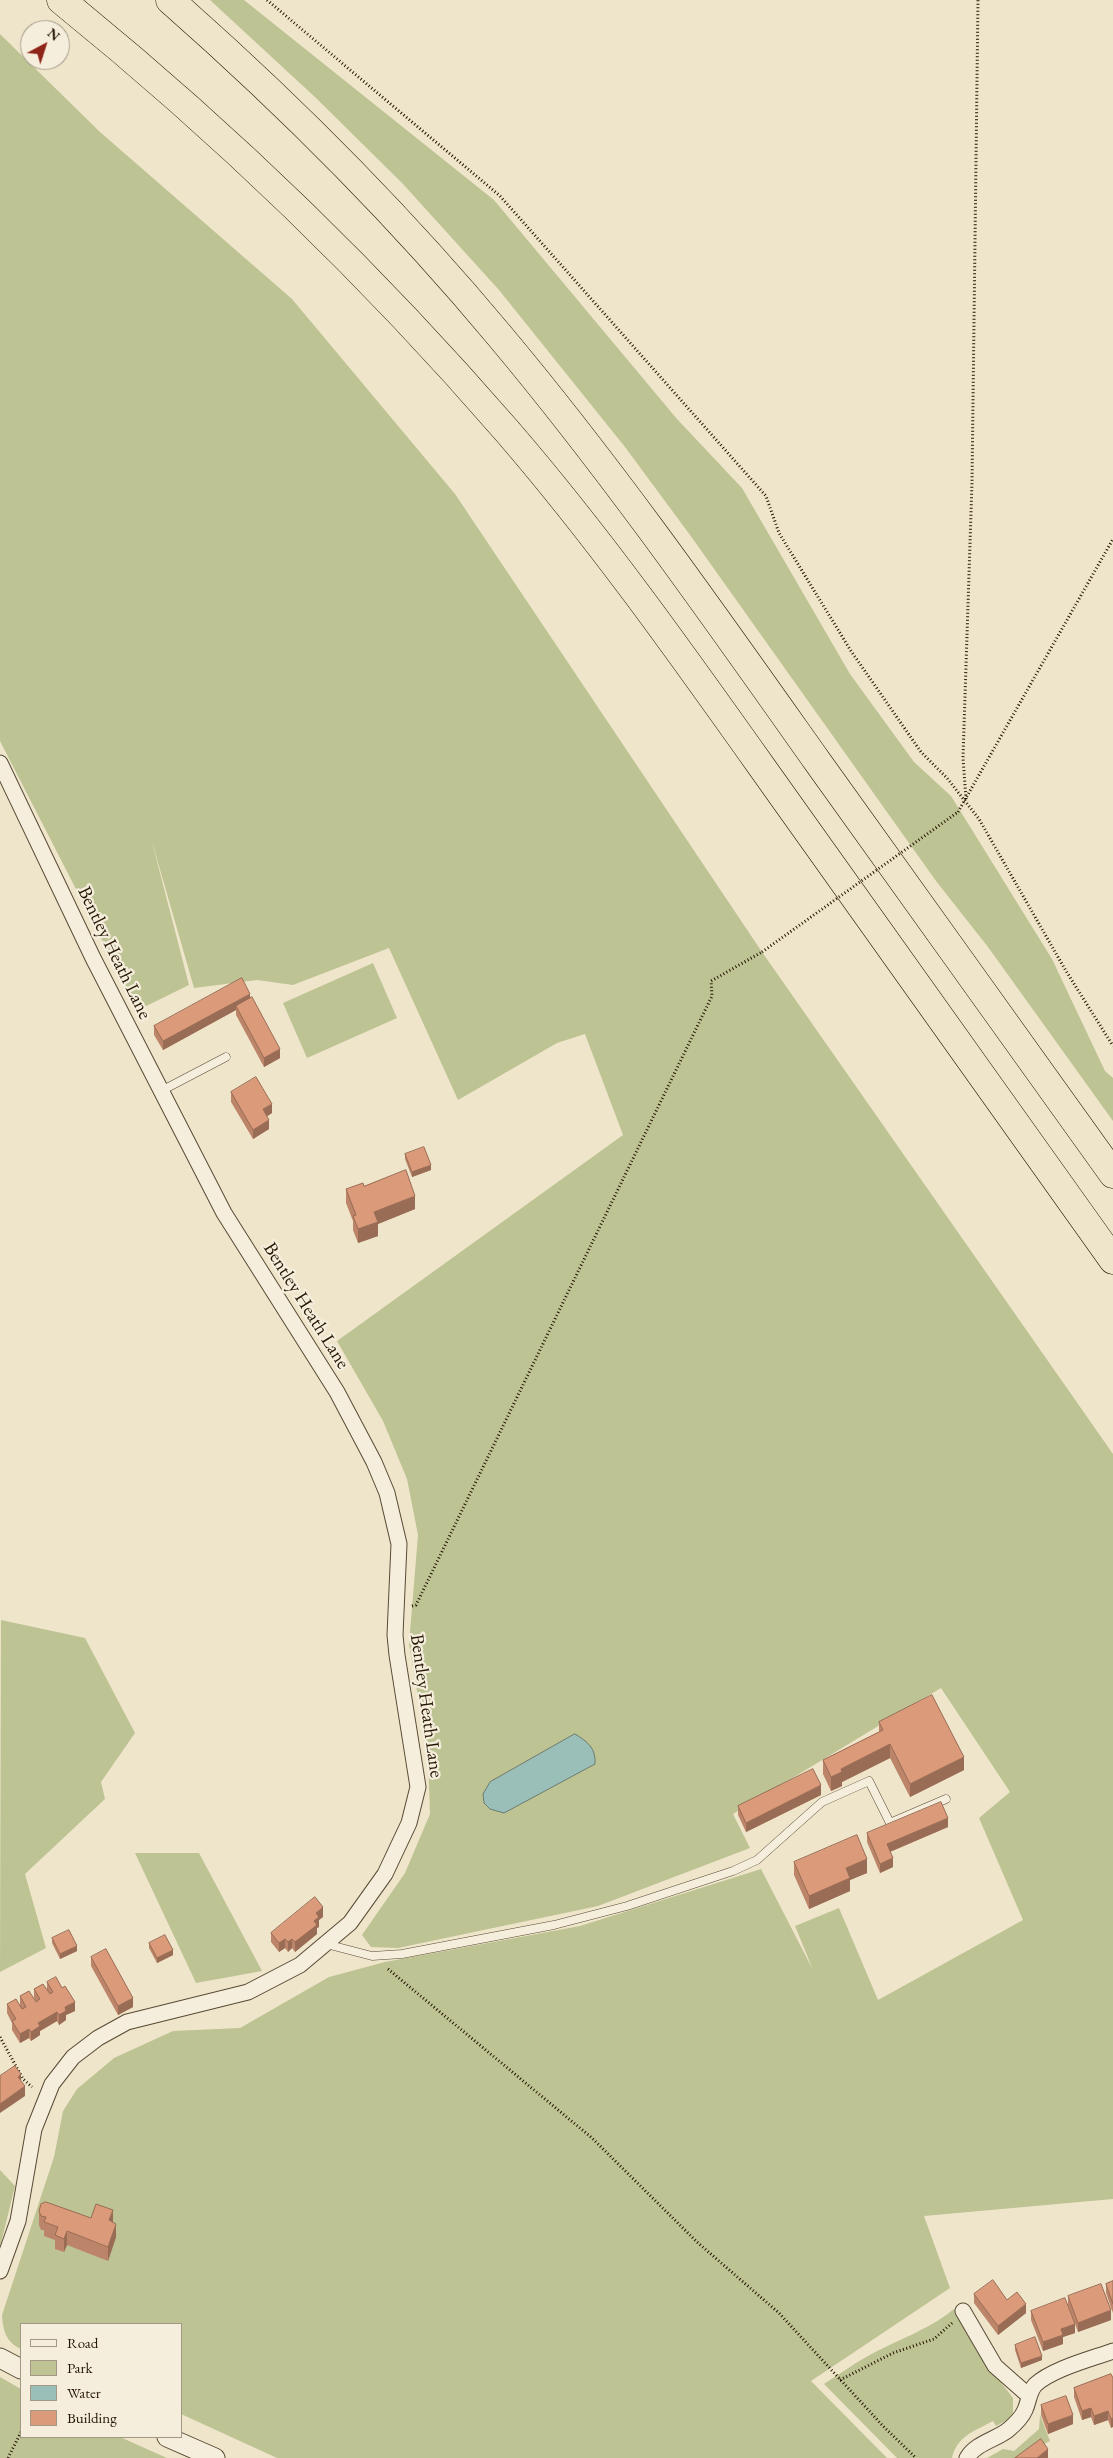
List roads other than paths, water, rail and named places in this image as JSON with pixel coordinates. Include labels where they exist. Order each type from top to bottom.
[{"type":"highway","points":[[62,0],[196,112],[293,202],[368,277],[510,434],[596,540],[674,643],[1113,1260]]},
{"type":"highway","points":[[170,0],[246,69],[319,140],[402,226],[497,333],[567,419],[696,590],[1113,1174]]},
{"type":"street","name":"Bentley Heath Lane","points":[[0,763],[93,958],[224,1213],[337,1392],[374,1462],[386,1493],[399,1544],[397,1655],[418,1787],[409,1824],[385,1874],[350,1923],[300,1965],[248,1992],[127,2022],[98,2038],[73,2057],[52,2084],[34,2129],[18,2221],[0,2271]]},
{"type":"street","points":[[963,2311],[995,2366],[1029,2396]]},
{"type":"street","points":[[967,2458],[976,2448],[1007,2431],[1017,2421],[1025,2411],[1029,2396],[1035,2385],[1051,2375],[1113,2351]]},
{"type":"street","points":[[0,2358],[20,2368]]},
{"type":"street","points":[[170,2438],[215,2458]]},
{"type":"lane","points":[[161,1091],[226,1057]]},
{"type":"lane","points":[[326,1944],[372,1956],[402,1954],[554,1925],[627,1906],[733,1871],[757,1860],[822,1802],[869,1781],[890,1823],[946,1799]]},
{"type":"water","points":[[575,1734],[593,1750],[595,1764],[504,1813],[490,1809],[484,1803],[483,1794],[490,1782]]}]
